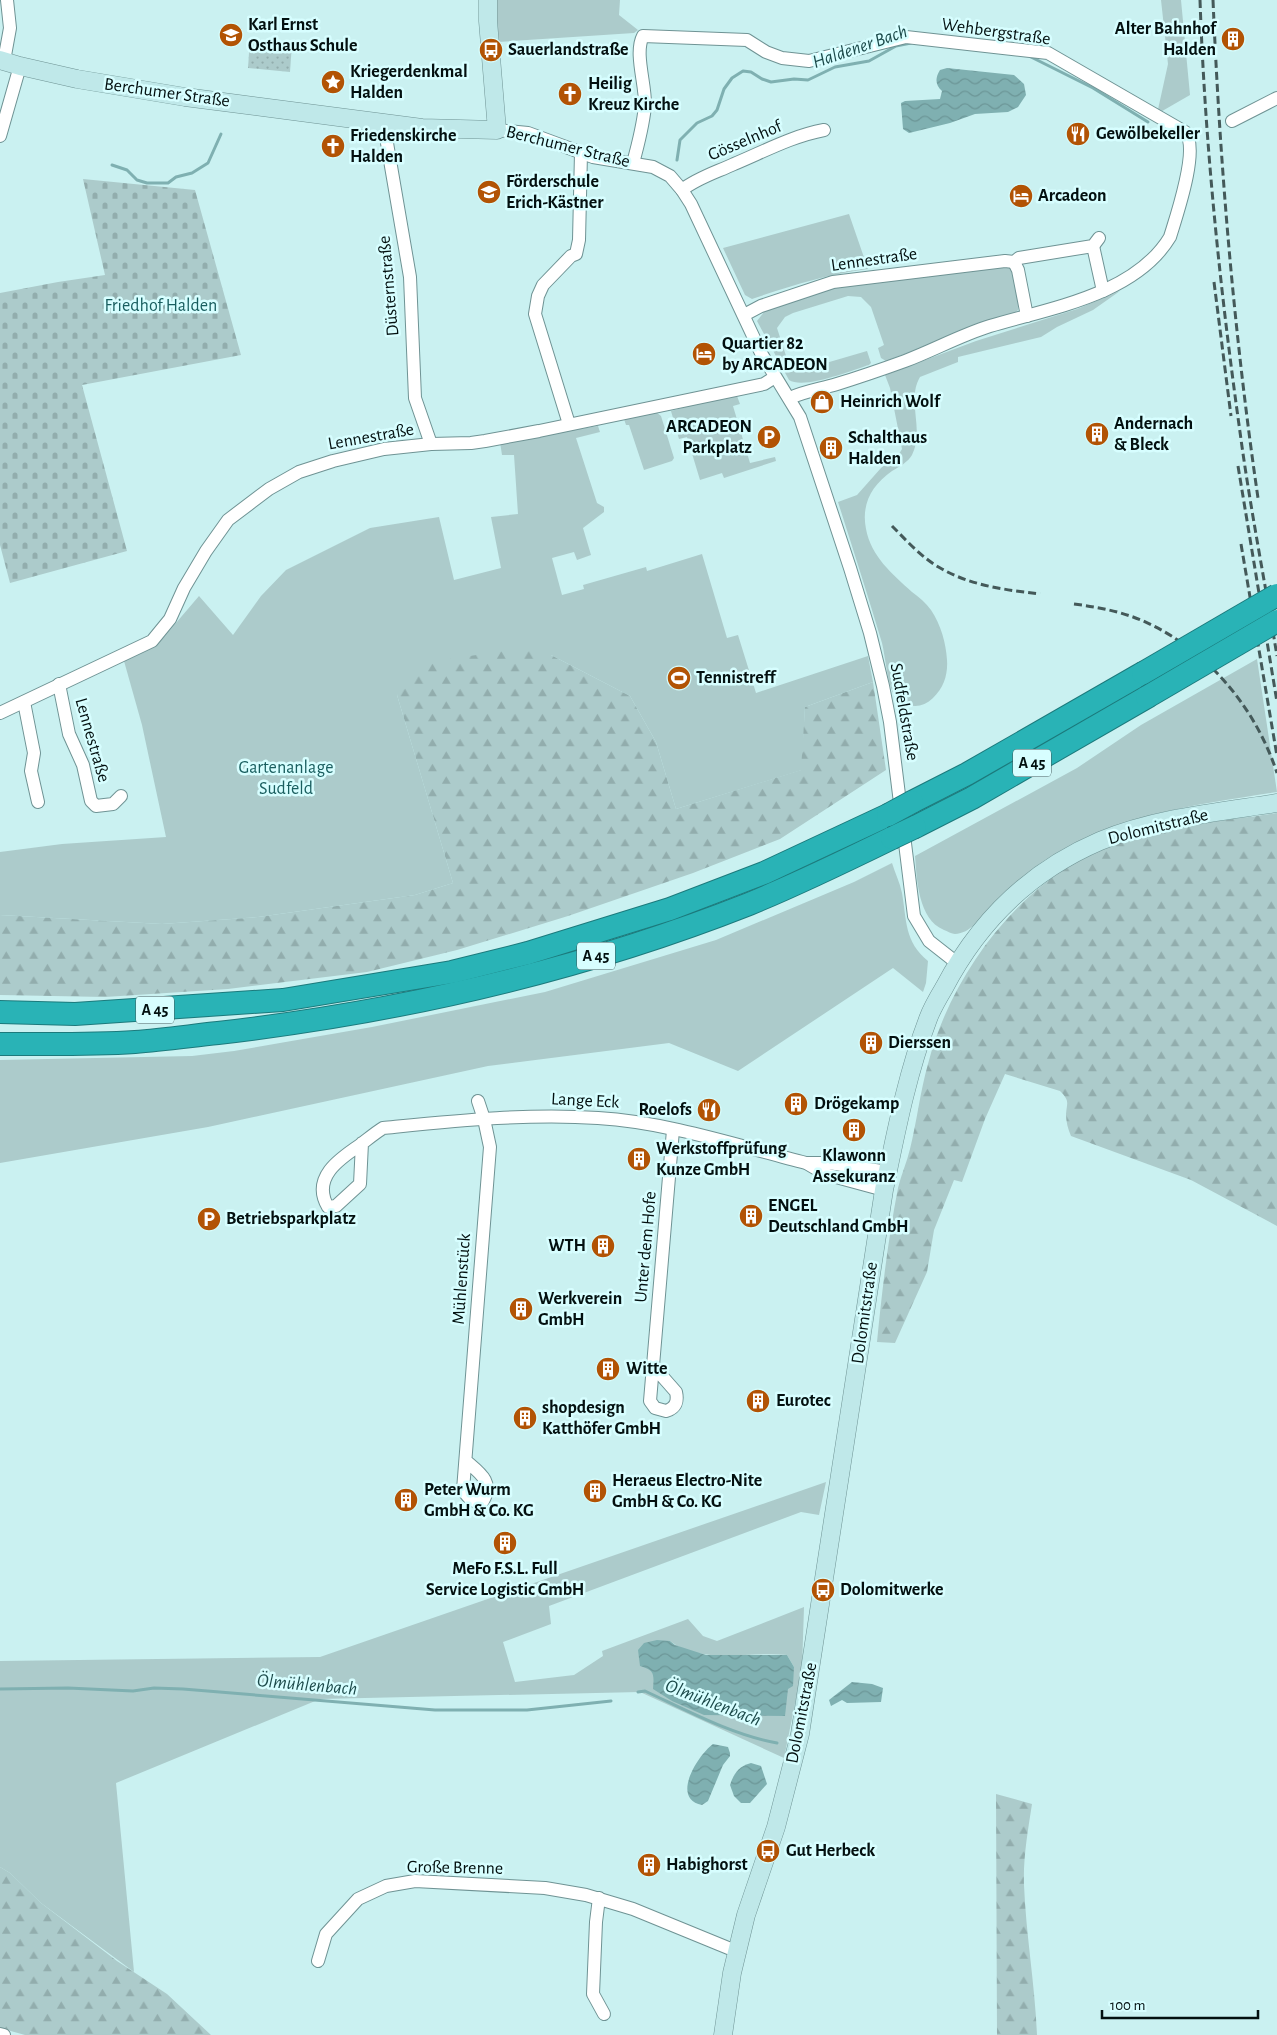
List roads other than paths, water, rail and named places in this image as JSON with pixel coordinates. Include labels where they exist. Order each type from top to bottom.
[{"type":"highway","name":"A 45","points":[[0,1010],[75,1014],[283,1000],[452,972],[528,953],[670,909],[764,873],[888,815],[967,774],[1144,673],[1277,594]]},
{"type":"highway","name":"A 45","points":[[0,1044],[134,1042],[285,1025],[338,1017],[480,988],[605,954],[717,916],[820,873],[892,838],[972,798],[1277,621]]},
{"type":"street","points":[[0,136],[10,28],[7,0]]},
{"type":"street","points":[[488,0],[488,22],[497,130]]},
{"type":"street","name":"Wehbergstraße","points":[[633,163],[645,104],[640,54],[640,42],[643,36],[747,40],[766,52],[782,58],[809,61],[906,37],[1048,54],[1185,132],[1189,137],[1189,165],[1170,237],[1160,251],[1133,274],[1103,292]]},
{"type":"street","name":"Berchumer Straße","points":[[8,62],[77,79],[135,89],[422,128],[497,130],[528,134],[580,153],[633,163],[662,171],[670,176],[682,190],[702,226],[761,353],[800,417],[815,458]]},
{"type":"street","points":[[1232,121],[1277,98]]},
{"type":"street","name":"Düsternstraße","points":[[388,123],[387,143],[410,277],[415,398],[431,444]]},
{"type":"street","name":"Gösselnhof","points":[[682,190],[698,180],[764,151],[802,136],[824,130]]},
{"type":"street","points":[[569,424],[538,325],[536,306],[538,296],[547,280],[571,256],[576,254],[579,240],[580,153]]},
{"type":"street","name":"Lennestraße","points":[[744,316],[770,302],[833,282],[1005,261],[1014,262],[1019,258],[1096,242],[1103,292]]},
{"type":"street","points":[[1014,262],[1018,270],[1027,316]]},
{"type":"street","points":[[790,398],[906,360],[988,327],[1103,292]]},
{"type":"street","name":"Lennestraße","points":[[0,713],[152,641],[170,619],[191,575],[228,520],[239,510],[285,478],[315,465],[384,449],[431,444],[471,443],[756,386],[764,384],[775,377]]},
{"type":"street","name":"Sudfeldstraße","points":[[815,458],[863,608],[878,666],[890,722],[914,916],[929,941],[957,963]]},
{"type":"street","name":"Lennestraße","points":[[59,684],[69,734],[83,764],[91,801],[96,806],[113,804],[121,796]]},
{"type":"street","points":[[24,702],[34,753],[31,771],[38,802]]},
{"type":"street","name":"Dolomitstraße","points":[[723,2035],[726,2007],[746,1915],[776,1827],[800,1734],[884,1190],[900,1110],[916,1051],[929,1016],[957,963],[977,934],[1016,894],[1033,880],[1071,856],[1101,841],[1127,832],[1182,818],[1277,803]]},
{"type":"street","name":"Mühlenstück","points":[[466,1461],[490,1147],[478,1100]]},
{"type":"street","name":"Lange Eck","points":[[362,1143],[360,1184],[336,1206],[328,1207],[324,1200],[323,1183],[328,1170],[362,1143],[383,1128],[484,1119],[546,1116],[600,1118],[638,1122],[806,1163],[829,1163],[888,1172]]},
{"type":"street","name":"Unter dem Hofe","points":[[654,1367],[674,1130]]},
{"type":"street","name":"Lange Eck","points":[[806,1163],[825,1174],[884,1190]]},
{"type":"street","name":"Große Brenne","points":[[318,1961],[326,1934],[358,1899],[386,1886],[415,1882],[545,1888],[570,1891],[634,1909],[738,1952]]},
{"type":"street","points":[[599,1898],[593,1994],[604,2014]]},
{"type":"street","points":[[0,2034],[4,2035]]},
{"type":"water","points":[[947,68],[1014,75],[1024,84],[1026,95],[1018,107],[1008,112],[975,114],[950,123],[909,133],[903,129],[901,103],[905,101],[940,99],[942,91],[937,84],[937,76],[940,70]]},
{"type":"water","points":[[657,1640],[670,1641],[675,1645],[706,1655],[787,1655],[794,1667],[793,1686],[788,1689],[785,1716],[704,1715],[672,1701],[653,1689],[654,1680],[651,1671],[640,1666],[638,1650],[644,1643]]},
{"type":"water","points":[[852,1682],[872,1684],[883,1688],[881,1702],[847,1703],[842,1700],[831,1706],[829,1700]]},
{"type":"water","points":[[713,1744],[728,1747],[730,1756],[723,1765],[708,1801],[702,1805],[693,1801],[688,1794],[687,1786],[700,1757]]},
{"type":"water","points":[[751,1763],[761,1766],[767,1784],[750,1803],[741,1803],[734,1796],[730,1785],[737,1771]]},
{"type":"waterway","name":"Haldener Bach","points":[[677,160],[680,140],[697,123],[712,116],[717,110],[724,89],[732,78],[743,71],[751,72],[771,82],[794,79],[808,80],[835,67],[869,61],[896,46],[911,43]]},
{"type":"waterway","name":"Haldener Bach","points":[[1031,57],[1093,88],[1148,122]]},
{"type":"waterway","points":[[112,165],[127,170],[137,180],[147,183],[168,183],[176,177],[192,173],[208,163],[221,134]]},
{"type":"waterway","name":"Ölmühlenbach","points":[[0,1689],[68,1688],[133,1691],[154,1688],[183,1689],[435,1710],[527,1710],[611,1701]]},
{"type":"waterway","name":"Ölmühlenbach","points":[[638,1692],[645,1691],[726,1728],[777,1743]]},
{"type":"railway","points":[[1200,0],[1214,216],[1226,324],[1244,460],[1277,656]]},
{"type":"railway","points":[[1213,0],[1229,250],[1249,436],[1258,498]]},
{"type":"railway","points":[[1214,282],[1231,416]]},
{"type":"railway","points":[[1238,466],[1277,702]]},
{"type":"railway","points":[[892,526],[928,560],[953,575],[990,586],[1040,594]]},
{"type":"railway","points":[[1241,544],[1277,756]]},
{"type":"railway","points":[[1074,604],[1108,610],[1141,620],[1187,646],[1207,663],[1241,703],[1256,725],[1268,748],[1277,773]]},
{"type":"place","name":"Karl Ernst Osthaus Schule","points":[[231,35]]},
{"type":"place","name":"Alter Bahnhof Halden","points":[[1233,39]]},
{"type":"place","name":"Sauerlandstraße","points":[[491,50]]},
{"type":"place","name":"Kriegerdenkmal Halden","points":[[333,82]]},
{"type":"place","name":"Heilig Kreuz Kirche","points":[[570,94]]},
{"type":"place","name":"Gewölbekeller","points":[[1078,134]]},
{"type":"place","name":"Friedenskirche Halden","points":[[333,146]]},
{"type":"place","name":"Förderschule Erich-Kästner","points":[[489,192]]},
{"type":"place","name":"Arcadeon","points":[[1021,196]]},
{"type":"place","name":"Quartier 82 by ARCADEON","points":[[704,354]]},
{"type":"place","name":"Heinrich Wolf","points":[[822,402]]},
{"type":"place","name":"Andernach & Bleck","points":[[1097,434]]},
{"type":"place","name":"ARCADEON Parkplatz","points":[[769,437]]},
{"type":"place","name":"Schalthaus Halden","points":[[831,448]]},
{"type":"place","name":"Tennistreff","points":[[679,678]]},
{"type":"place","name":"Dierssen","points":[[871,1043]]},
{"type":"place","name":"Drögekamp","points":[[796,1104]]},
{"type":"place","name":"Roelofs","points":[[709,1110]]},
{"type":"place","name":"Klawonn Assekuranz","points":[[854,1130]]},
{"type":"place","name":"Werkstoffprüfung Kunze GmbH","points":[[639,1159]]},
{"type":"place","name":"ENGEL Deutschland GmbH","points":[[751,1216]]},
{"type":"place","name":"Betriebsparkplatz","points":[[209,1219]]},
{"type":"place","name":"WTH","points":[[603,1246]]},
{"type":"place","name":"Werkverein GmbH","points":[[521,1309]]},
{"type":"place","name":"Witte","points":[[608,1369]]},
{"type":"place","name":"Eurotec","points":[[758,1401]]},
{"type":"place","name":"shopdesign Katthöfer GmbH","points":[[525,1418]]},
{"type":"place","name":"Heraeus Electro-Nite GmbH & Co. KG","points":[[595,1491]]},
{"type":"place","name":"Peter Wurm GmbH & Co. KG","points":[[406,1500]]},
{"type":"place","name":"MeFo F.S.L. Full Service Logistic GmbH","points":[[505,1543]]},
{"type":"place","name":"Dolomitwerke","points":[[823,1590]]},
{"type":"place","name":"Gut Herbeck","points":[[768,1851]]},
{"type":"place","name":"Habighorst","points":[[649,1865]]},
{"type":"park label","name":"Friedhof Halden","points":[[161,306]]},
{"type":"park label","name":"Gartenanlage Sudfeld","points":[[286,778]]}]
